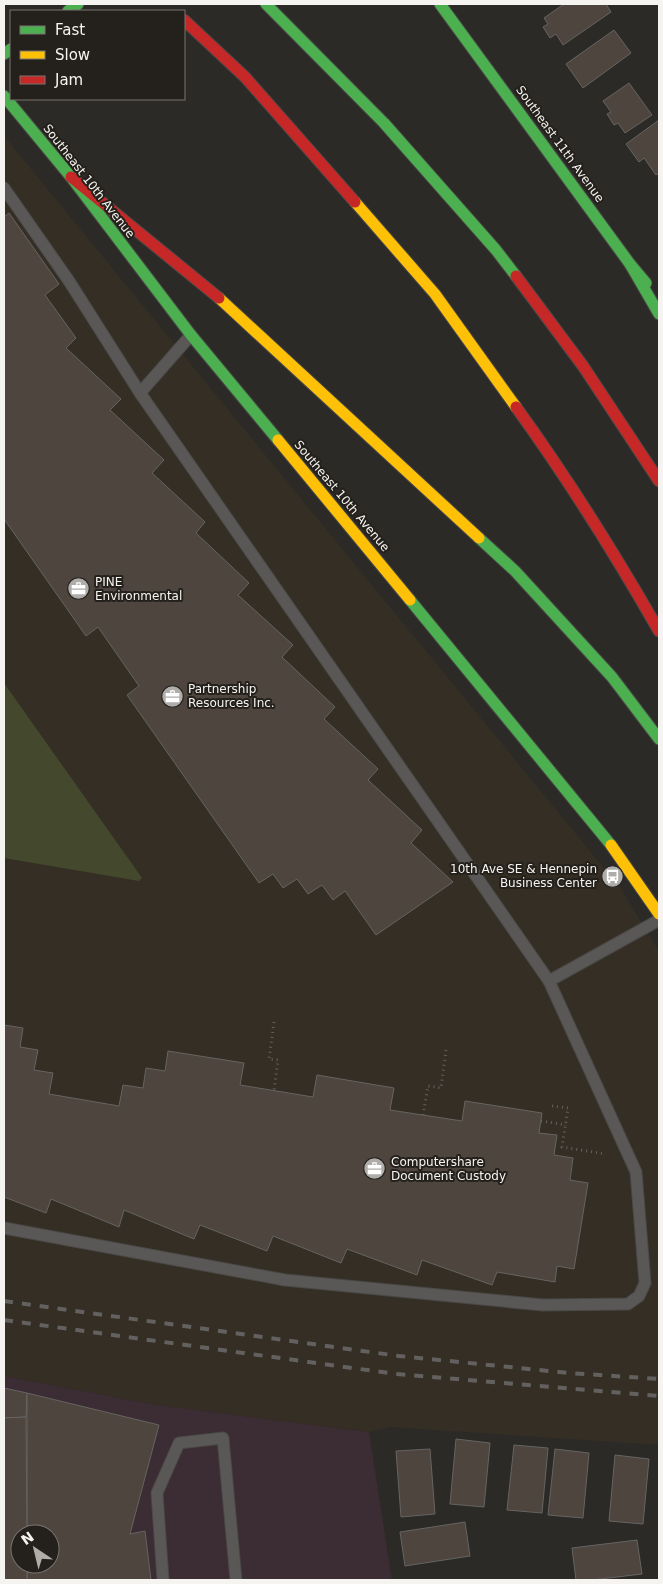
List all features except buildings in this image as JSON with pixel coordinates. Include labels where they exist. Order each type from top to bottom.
[{"type":"main road","points":[[266,4],[384,123],[496,250],[583,366],[659,481]]},
{"type":"main road","name":"Southeast 11th Avenue","points":[[440,4],[630,264],[659,299]]},
{"type":"main road","points":[[185,21],[245,77],[435,294],[524,418],[577,497],[634,587],[659,631]]},
{"type":"main road","name":"Southeast 10th Avenue","points":[[4,96],[70,177],[191,335],[604,835],[659,914]]},
{"type":"main road","points":[[70,177],[210,289],[515,571],[612,677],[659,739]]},
{"type":"main road","points":[[630,264],[659,314]]},
{"type":"lane","points":[[4,188],[69,281],[140,393],[549,981],[636,1172],[645,1283],[638,1296],[628,1304],[542,1305],[285,1280],[4,1228]]},
{"type":"lane","points":[[140,393],[191,335]]},
{"type":"lane","points":[[549,981],[659,920]]},
{"type":"lane","points":[[163,1580],[157,1493],[179,1442],[224,1438],[236,1580]]},
{"type":"path","points":[[274,1022],[268,1059],[278,1060],[274,1090]]},
{"type":"path","points":[[424,1115],[428,1086],[441,1088],[446,1050]]},
{"type":"path","points":[[552,1106],[568,1108],[562,1147],[611,1154],[625,1147]]},
{"type":"path","points":[[540,1121],[566,1125]]},
{"type":"shaded area","points":[[4,136],[621,889],[659,951],[659,1445],[390,1427],[369,1432],[156,1405],[4,1376]]},
{"type":"shaded area","points":[[4,1376],[156,1405],[369,1432],[392,1580],[4,1580]]},
{"type":"green space","points":[[4,683],[142,878],[139,881],[4,858]]},
{"type":"railway","points":[[4,1301],[399,1356],[569,1373],[659,1379]]},
{"type":"railway","points":[[4,1320],[396,1374],[659,1396]]},
{"type":"traffic: fast","points":[[69,10],[78,4]]},
{"type":"traffic: fast","points":[[266,4],[384,123],[496,250],[516,276]]},
{"type":"traffic: fast","points":[[440,4],[630,264],[646,283]]},
{"type":"traffic: fast","points":[[4,54],[10,50]]},
{"type":"traffic: fast","points":[[4,96],[71,177],[191,335],[278,440]]},
{"type":"traffic: fast","points":[[630,264],[659,314]]},
{"type":"traffic: fast","points":[[479,538],[515,571],[612,677],[659,739]]},
{"type":"traffic: fast","points":[[410,600],[611,845]]},
{"type":"traffic: slow","points":[[355,202],[435,294],[516,407]]},
{"type":"traffic: slow","points":[[219,298],[479,538]]},
{"type":"traffic: slow","points":[[278,440],[410,600]]},
{"type":"traffic: slow","points":[[611,845],[659,914]]},
{"type":"traffic: jam","points":[[185,21],[245,77],[355,202]]},
{"type":"traffic: jam","points":[[71,177],[219,298]]},
{"type":"traffic: jam","points":[[516,276],[583,366],[659,481]]},
{"type":"traffic: jam","points":[[516,407],[590,517],[659,631]]},
{"type":"place","name":"PINE Environmental","points":[[79,589]]},
{"type":"place","name":"Partnership Resources Inc.","points":[[172,696]]},
{"type":"place","name":"10th Ave SE & Hennepin Business Center","points":[[613,876]]},
{"type":"place","name":"Computershare Document Custody","points":[[375,1169]]}]
